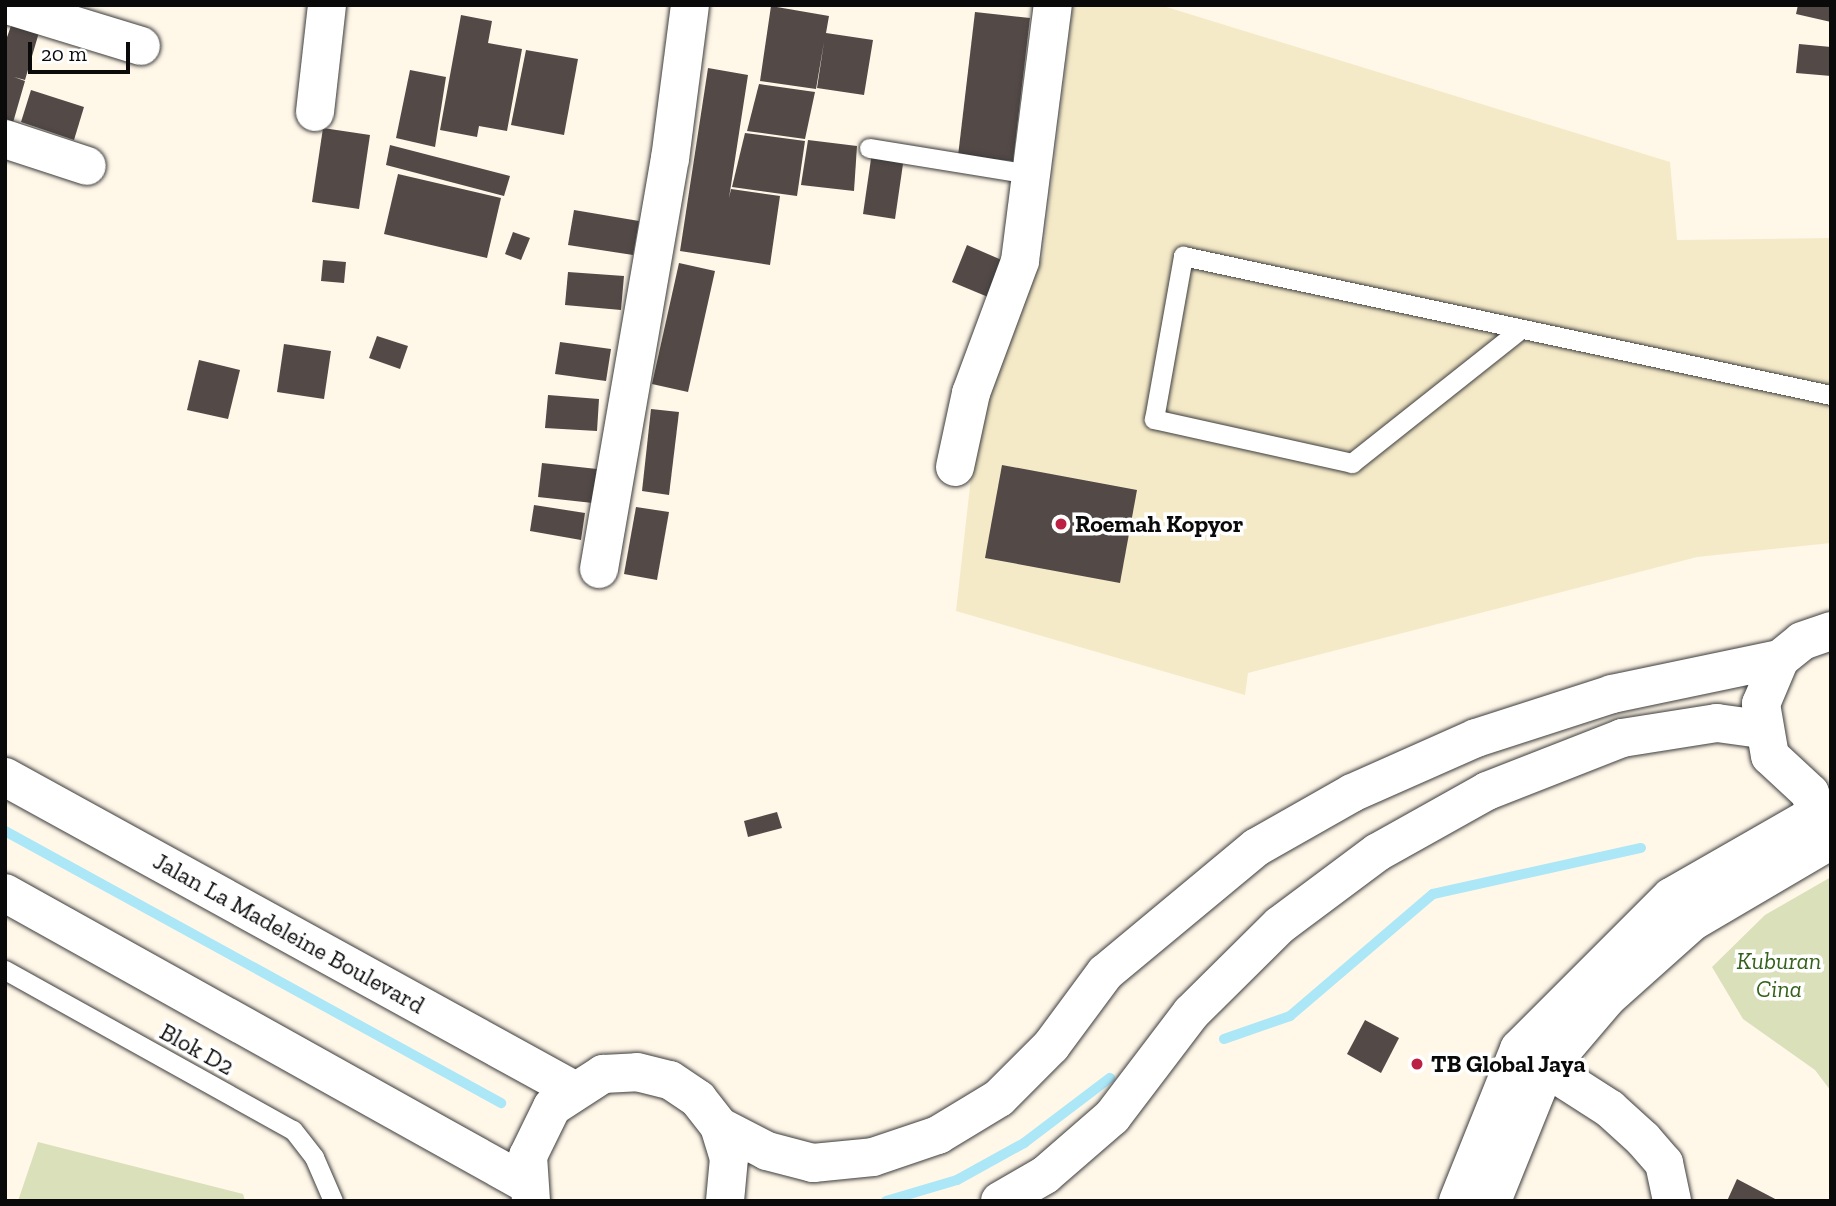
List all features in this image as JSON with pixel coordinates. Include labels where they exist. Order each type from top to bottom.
[{"type":"street","points":[[6,5],[141,46]]},
{"type":"street","points":[[314,112],[327,5]]},
{"type":"street","points":[[600,569],[670,159],[690,5]]},
{"type":"street","points":[[955,467],[971,393],[1020,261],[1035,175],[1053,5]]},
{"type":"street","points":[[5,138],[88,166]]},
{"type":"street","points":[[1458,1201],[1532,1060],[1692,922],[1823,820],[1770,756],[1761,729],[1761,704],[1780,659],[1802,640],[1831,631]]},
{"type":"street","points":[[719,1126],[767,1151],[813,1163],[873,1157],[938,1135],[999,1098],[1051,1046],[1105,973],[1257,847],[1352,793],[1476,738],[1612,694],[1780,659]]},
{"type":"street","points":[[1000,1201],[1045,1175],[1112,1117],[1191,1013],[1280,925],[1378,852],[1487,791],[1622,738],[1717,723],[1761,729]]},
{"type":"street","name":"Jalan La Madeleine Boulevard","points":[[5,777],[572,1089]]},
{"type":"street","points":[[5,893],[529,1192],[536,1130],[572,1089],[603,1074],[648,1074],[698,1099],[719,1126],[729,1158],[725,1201]]},
{"type":"street","points":[[1492,1201],[1532,1060]]},
{"type":"street","points":[[1532,1060],[1610,1109],[1643,1139],[1664,1163],[1672,1201]]},
{"type":"lane","points":[[869,148],[1035,175]]},
{"type":"lane","points":[[1517,332],[1352,463],[1154,419],[1183,256],[1517,332],[1831,395]]},
{"type":"lane","name":"Blok D2","points":[[5,970],[293,1130],[314,1157],[333,1201]]},
{"type":"shaded area","points":[[1073,5],[1160,5],[1670,162],[1677,240],[1831,238],[1831,543],[1697,557],[1248,673],[1245,695],[956,611],[981,388],[1043,256]]},
{"type":"green space","name":"Kuburan Cina","points":[[1831,877],[1831,1091],[1815,1070],[1743,1019],[1712,967],[1765,915]]},
{"type":"green space","points":[[38,1142],[243,1194],[245,1201],[18,1201]]},
{"type":"building","points":[[1798,5],[1831,5],[1831,22],[1796,14]]},
{"type":"building","points":[[771,6],[829,16],[826,33],[873,40],[864,95],[817,88],[824,42],[816,89],[760,81]]},
{"type":"building","points":[[975,12],[1030,18],[1013,161],[958,156]]},
{"type":"building","points":[[461,15],[492,21],[488,43],[522,49],[507,131],[479,126],[477,137],[440,130]]},
{"type":"building","points":[[13,20],[40,29],[25,80],[14,77],[25,81],[12,126],[5,123],[5,43]]},
{"type":"building","points":[[1799,44],[1831,47],[1831,76],[1796,73]]},
{"type":"building","points":[[526,50],[578,59],[564,135],[511,125]]},
{"type":"building","points":[[708,68],[748,75],[729,198],[731,189],[780,196],[770,265],[680,251]]},
{"type":"building","points":[[410,70],[446,77],[435,147],[396,138]]},
{"type":"building","points":[[759,84],[815,92],[805,139],[747,131]]},
{"type":"building","points":[[31,90],[84,107],[74,140],[21,122]]},
{"type":"building","points":[[323,128],[370,135],[359,209],[312,202]]},
{"type":"building","points":[[745,133],[805,141],[797,196],[732,187]]},
{"type":"building","points":[[808,140],[857,146],[854,191],[801,185]]},
{"type":"building","points":[[390,145],[510,176],[504,196],[386,165]]},
{"type":"building","points":[[872,152],[904,157],[895,219],[863,214]]},
{"type":"building","points":[[398,174],[501,198],[487,258],[384,234]]},
{"type":"building","points":[[574,210],[639,221],[633,255],[568,245]]},
{"type":"building","points":[[513,232],[530,238],[521,260],[505,254]]},
{"type":"building","points":[[967,245],[1004,261],[988,297],[952,282]]},
{"type":"building","points":[[323,260],[346,262],[344,283],[321,281]]},
{"type":"building","points":[[679,263],[715,271],[688,392],[652,384]]},
{"type":"building","points":[[568,272],[624,276],[621,310],[565,305]]},
{"type":"building","points":[[377,336],[408,346],[400,369],[369,358]]},
{"type":"building","points":[[560,342],[611,349],[606,381],[555,374]]},
{"type":"building","points":[[284,344],[331,351],[324,399],[277,392]]},
{"type":"building","points":[[199,360],[240,370],[228,419],[187,410]]},
{"type":"building","points":[[548,395],[599,399],[597,431],[545,428]]},
{"type":"building","points":[[651,409],[679,412],[669,495],[642,491]]},
{"type":"building","points":[[542,463],[597,469],[593,503],[538,497]]},
{"type":"building","name":"Roemah Kopyor","points":[[1002,465],[1137,490],[1120,583],[985,558]]},
{"type":"building","points":[[534,505],[585,513],[581,540],[530,531]]},
{"type":"building","points":[[636,507],[669,512],[657,580],[624,574]]},
{"type":"building","points":[[777,812],[782,828],[748,837],[744,821]]},
{"type":"building","points":[[1365,1020],[1399,1038],[1381,1073],[1347,1054]]},
{"type":"building","points":[[1737,1179],[1779,1201],[1727,1201]]},
{"type":"waterway","points":[[5,831],[501,1103]]},
{"type":"waterway","points":[[1224,1039],[1290,1016],[1433,894],[1641,848]]},
{"type":"waterway","points":[[886,1201],[957,1180],[1024,1143],[1110,1078]]},
{"type":"place","name":"Roemah Kopyor","points":[[1061,524]]},
{"type":"place","name":"TB Global Jaya","points":[[1417,1064]]}]
